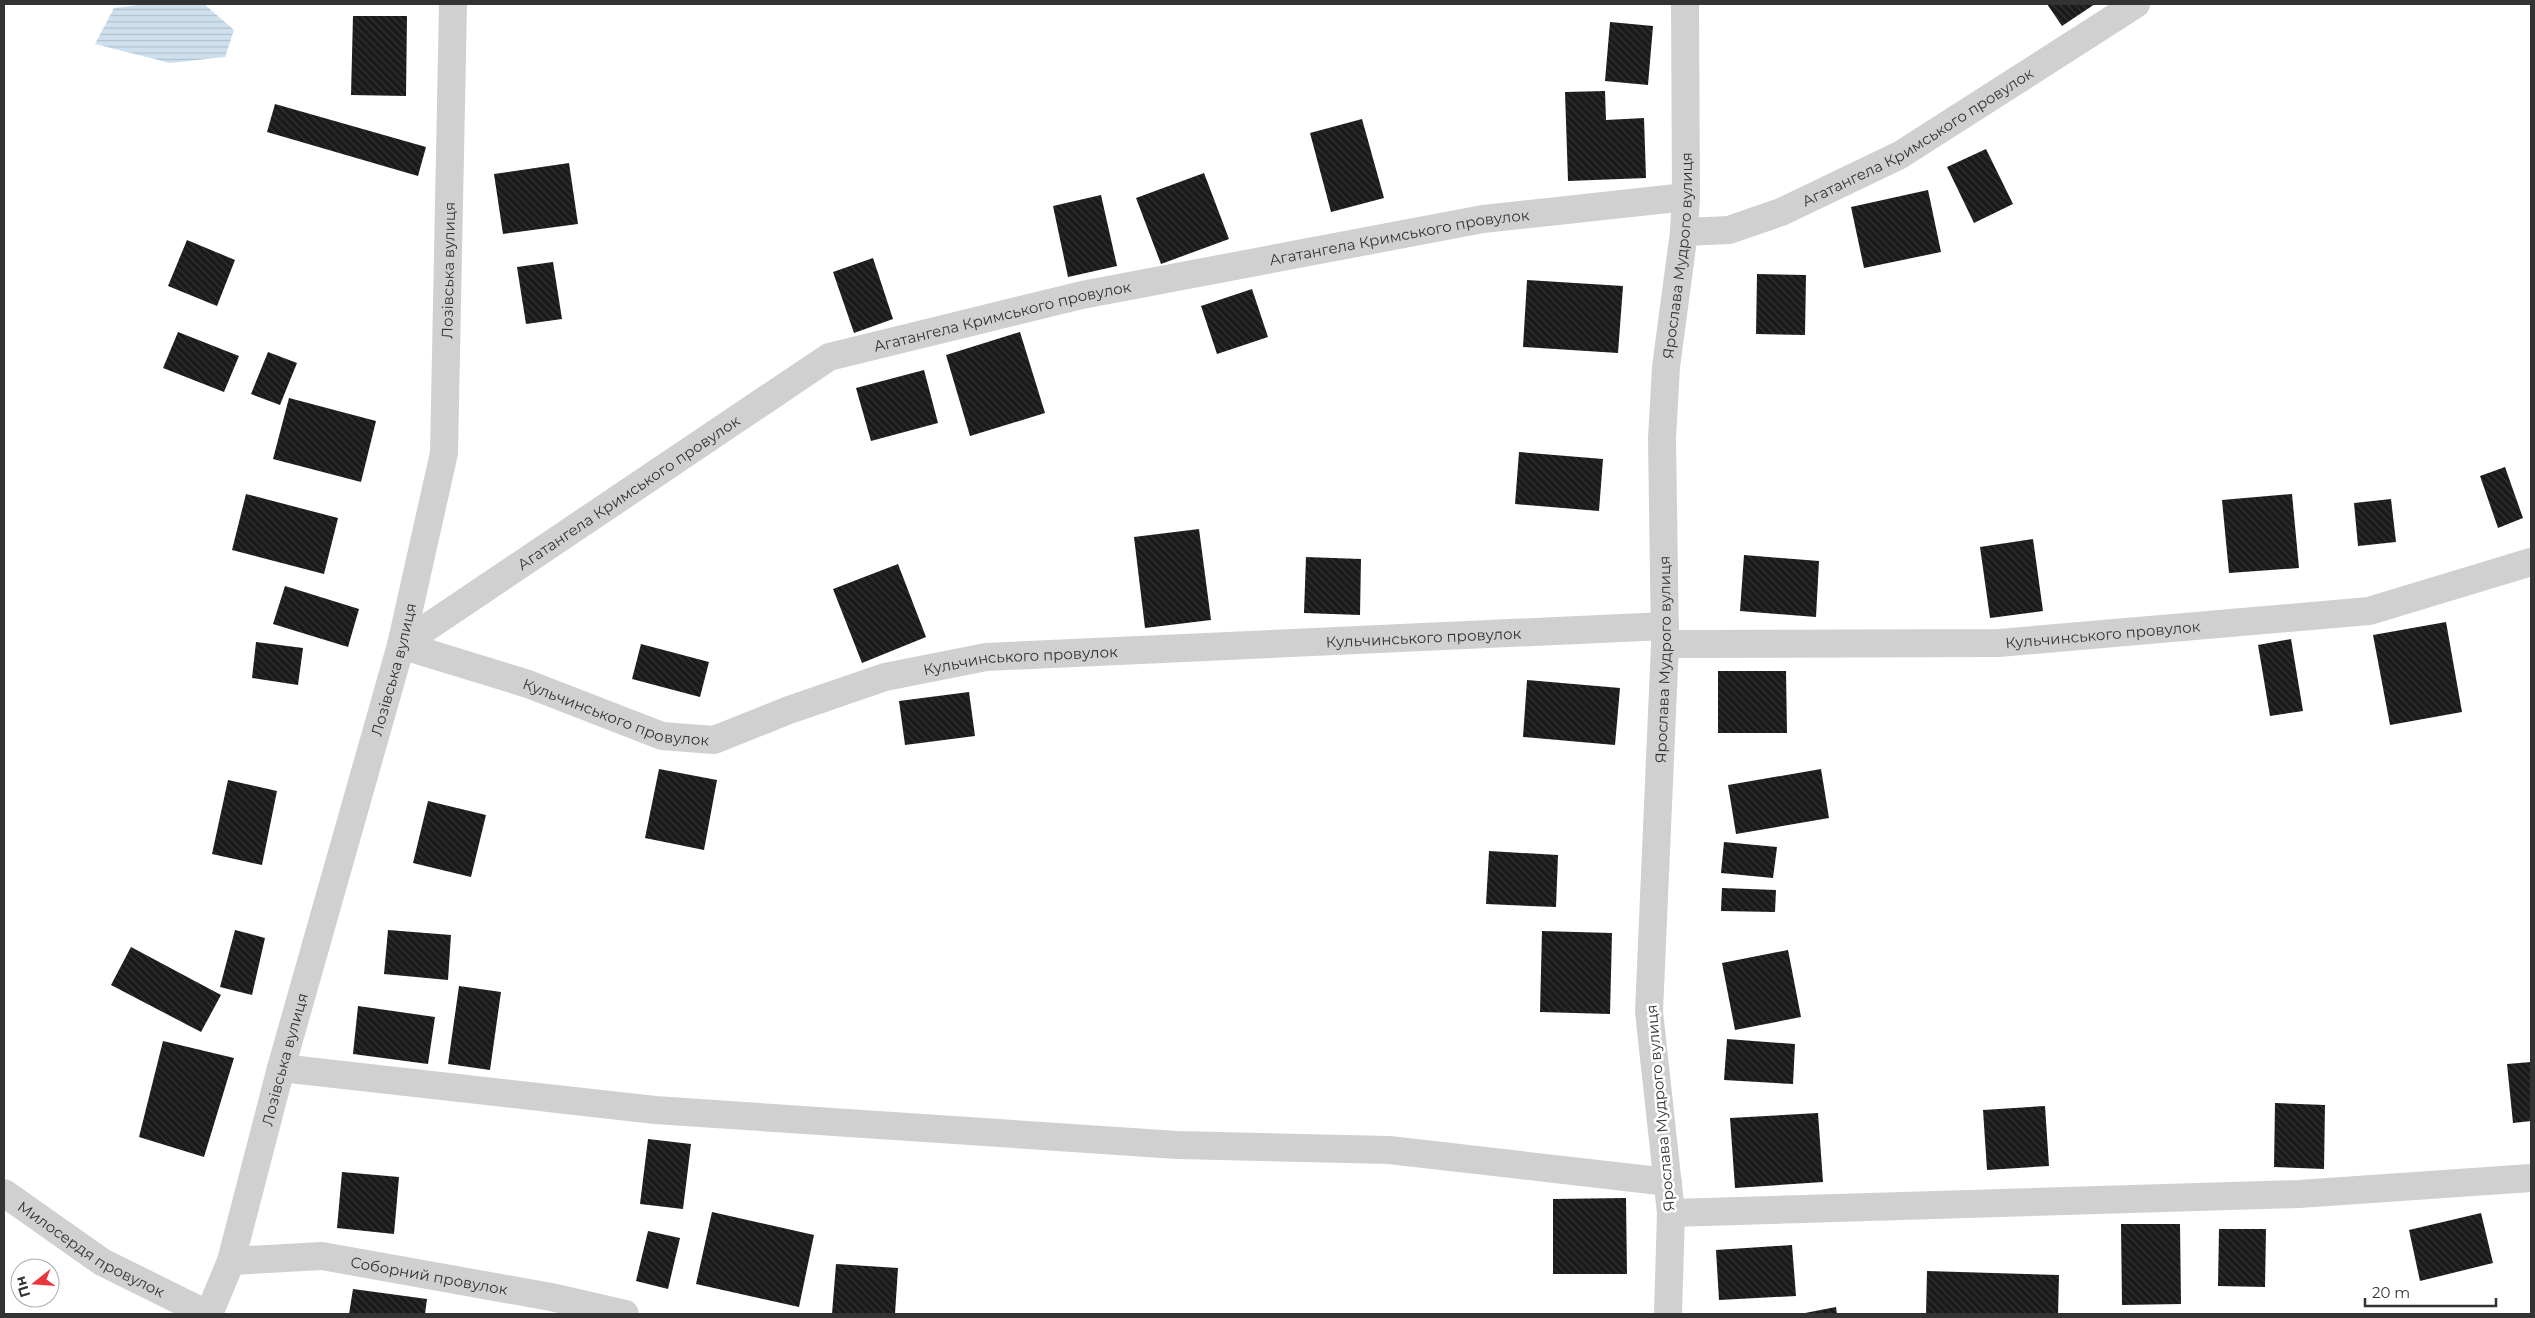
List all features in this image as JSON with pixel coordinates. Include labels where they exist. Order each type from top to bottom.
[{"type":"street","name":"Лозівська вулиця","points":[[208,1314],[231,1261],[282,1068],[401,645],[444,453],[453,4]]},
{"type":"street","name":"Ярослава Мудрого вулиця","points":[[1668,1314],[1671,1212],[1649,1012],[1665,635],[1662,438],[1666,366],[1684,232],[1686,197],[1685,4]]},
{"type":"street","name":"Агатангела Кримського провулок","points":[[1684,232],[1730,230],[1772,215],[1900,155],[2136,4]]},
{"type":"street","name":"Агатангела Кримського провулок","points":[[401,645],[829,357],[1082,295],[1483,219],[1686,197]]},
{"type":"street","name":"Кульчинського провулок","points":[[401,645],[528,684],[662,736],[714,740],[789,710],[885,677],[986,657],[1665,635],[2000,643],[2369,612],[2531,562]]},
{"type":"street","points":[[282,1068],[655,1110],[1176,1145],[1388,1150],[1668,1182]]},
{"type":"street","points":[[1671,1212],[2299,1194],[2531,1178]]},
{"type":"street","name":"Милосердя провулок","points":[[4,1193],[102,1262],[208,1314]]},
{"type":"street","name":"Соборний провулок","points":[[231,1261],[322,1256],[551,1297],[625,1314]]},
{"type":"water","points":[[145,4],[204,4],[234,30],[225,57],[170,63],[95,44],[114,8]]},
{"type":"building","points":[[2047,4],[2095,4],[2062,26]]},
{"type":"building","points":[[353,16],[407,16],[406,96],[351,95]]},
{"type":"building","points":[[1610,22],[1653,26],[1648,85],[1605,81]]},
{"type":"building","points":[[1605,91],[1606,120],[1644,118],[1646,178],[1568,181],[1565,92]]},
{"type":"building","points":[[275,104],[426,147],[418,176],[267,132]]},
{"type":"building","points":[[1362,119],[1384,198],[1331,212],[1310,133]]},
{"type":"building","points":[[1986,149],[2013,204],[1974,223],[1947,167]]},
{"type":"building","points":[[569,163],[578,224],[503,234],[494,174]]},
{"type":"building","points":[[1204,173],[1229,239],[1161,264],[1136,198]]},
{"type":"building","points":[[1928,190],[1941,252],[1864,268],[1851,207]]},
{"type":"building","points":[[1101,195],[1117,266],[1068,277],[1053,206]]},
{"type":"building","points":[[187,240],[235,260],[217,306],[168,286]]},
{"type":"building","points":[[873,258],[893,319],[854,333],[833,272]]},
{"type":"building","points":[[553,262],[562,319],[526,324],[517,267]]},
{"type":"building","points":[[1757,274],[1806,275],[1805,335],[1756,334]]},
{"type":"building","points":[[1527,280],[1623,286],[1618,353],[1523,347]]},
{"type":"building","points":[[1252,289],[1268,337],[1217,354],[1201,306]]},
{"type":"building","points":[[178,332],[239,356],[224,392],[163,368]]},
{"type":"building","points":[[1020,332],[1045,413],[970,436],[946,355]]},
{"type":"building","points":[[268,352],[297,363],[280,405],[251,394]]},
{"type":"building","points":[[924,370],[938,423],[871,441],[856,388]]},
{"type":"building","points":[[289,398],[376,421],[361,482],[273,459]]},
{"type":"building","points":[[1519,452],[1603,459],[1599,511],[1515,504]]},
{"type":"building","points":[[2505,467],[2523,518],[2498,528],[2480,476]]},
{"type":"building","points":[[246,494],[338,518],[324,574],[232,550]]},
{"type":"building","points":[[2292,494],[2299,568],[2229,573],[2222,500]]},
{"type":"building","points":[[2391,499],[2396,542],[2358,546],[2354,503]]},
{"type":"building","points":[[1199,529],[1211,620],[1145,628],[1134,537]]},
{"type":"building","points":[[2033,539],[2043,611],[1990,618],[1980,547]]},
{"type":"building","points":[[1744,555],[1819,561],[1816,617],[1740,611]]},
{"type":"building","points":[[1306,557],[1361,559],[1360,615],[1304,613]]},
{"type":"building","points":[[898,564],[926,637],[862,663],[833,589]]},
{"type":"building","points":[[285,586],[359,609],[348,647],[273,624]]},
{"type":"building","points":[[2446,622],[2462,712],[2390,725],[2373,635]]},
{"type":"building","points":[[2291,639],[2303,711],[2270,716],[2258,645]]},
{"type":"building","points":[[256,642],[303,648],[298,685],[252,678]]},
{"type":"building","points":[[641,644],[709,662],[700,697],[632,679]]},
{"type":"building","points":[[1718,671],[1786,671],[1787,733],[1718,733]]},
{"type":"building","points":[[1527,680],[1620,688],[1615,745],[1523,737]]},
{"type":"building","points":[[969,692],[975,736],[905,745],[899,701]]},
{"type":"building","points":[[659,769],[717,780],[704,850],[645,838]]},
{"type":"building","points":[[1821,769],[1829,818],[1736,834],[1728,785]]},
{"type":"building","points":[[228,780],[277,791],[262,865],[212,854]]},
{"type":"building","points":[[428,801],[486,815],[471,877],[413,863]]},
{"type":"building","points":[[1724,842],[1777,847],[1773,878],[1721,873]]},
{"type":"building","points":[[1489,851],[1558,855],[1556,907],[1486,904]]},
{"type":"building","points":[[1722,888],[1776,890],[1775,912],[1721,911]]},
{"type":"building","points":[[235,930],[265,938],[252,995],[220,987]]},
{"type":"building","points":[[388,930],[451,935],[448,980],[384,974]]},
{"type":"building","points":[[1542,931],[1612,933],[1610,1014],[1540,1012]]},
{"type":"building","points":[[131,947],[221,995],[201,1032],[111,985]]},
{"type":"building","points":[[1788,950],[1801,1017],[1735,1030],[1722,963]]},
{"type":"building","points":[[459,986],[501,992],[490,1070],[448,1064]]},
{"type":"building","points":[[358,1006],[435,1017],[428,1064],[353,1054]]},
{"type":"building","points":[[1727,1039],[1795,1044],[1793,1084],[1724,1080]]},
{"type":"building","points":[[163,1041],[234,1058],[204,1157],[139,1137]]},
{"type":"building","points":[[2531,1062],[2531,1121],[2513,1123],[2507,1064]]},
{"type":"building","points":[[2275,1103],[2325,1105],[2324,1169],[2274,1167]]},
{"type":"building","points":[[2045,1106],[2049,1166],[1987,1170],[1983,1110]]},
{"type":"building","points":[[1818,1113],[1823,1182],[1735,1188],[1730,1118]]},
{"type":"building","points":[[648,1139],[691,1144],[683,1209],[640,1204]]},
{"type":"building","points":[[342,1172],[399,1177],[394,1234],[337,1228]]},
{"type":"building","points":[[1626,1198],[1627,1274],[1553,1274],[1553,1199]]},
{"type":"building","points":[[712,1212],[814,1235],[799,1307],[696,1284]]},
{"type":"building","points":[[2481,1213],[2493,1263],[2420,1281],[2409,1230]]},
{"type":"building","points":[[2121,1224],[2180,1224],[2181,1304],[2122,1305]]},
{"type":"building","points":[[2219,1229],[2266,1229],[2265,1287],[2218,1286]]},
{"type":"building","points":[[648,1231],[680,1238],[668,1289],[636,1281]]},
{"type":"building","points":[[1792,1245],[1796,1296],[1719,1300],[1716,1250]]},
{"type":"building","points":[[836,1264],[898,1268],[895,1314],[832,1314]]},
{"type":"building","points":[[1927,1271],[2059,1275],[2058,1314],[1926,1314]]},
{"type":"building","points":[[353,1289],[427,1299],[425,1314],[349,1314]]},
{"type":"building","points":[[1836,1307],[1837,1314],[1805,1313]]}]
